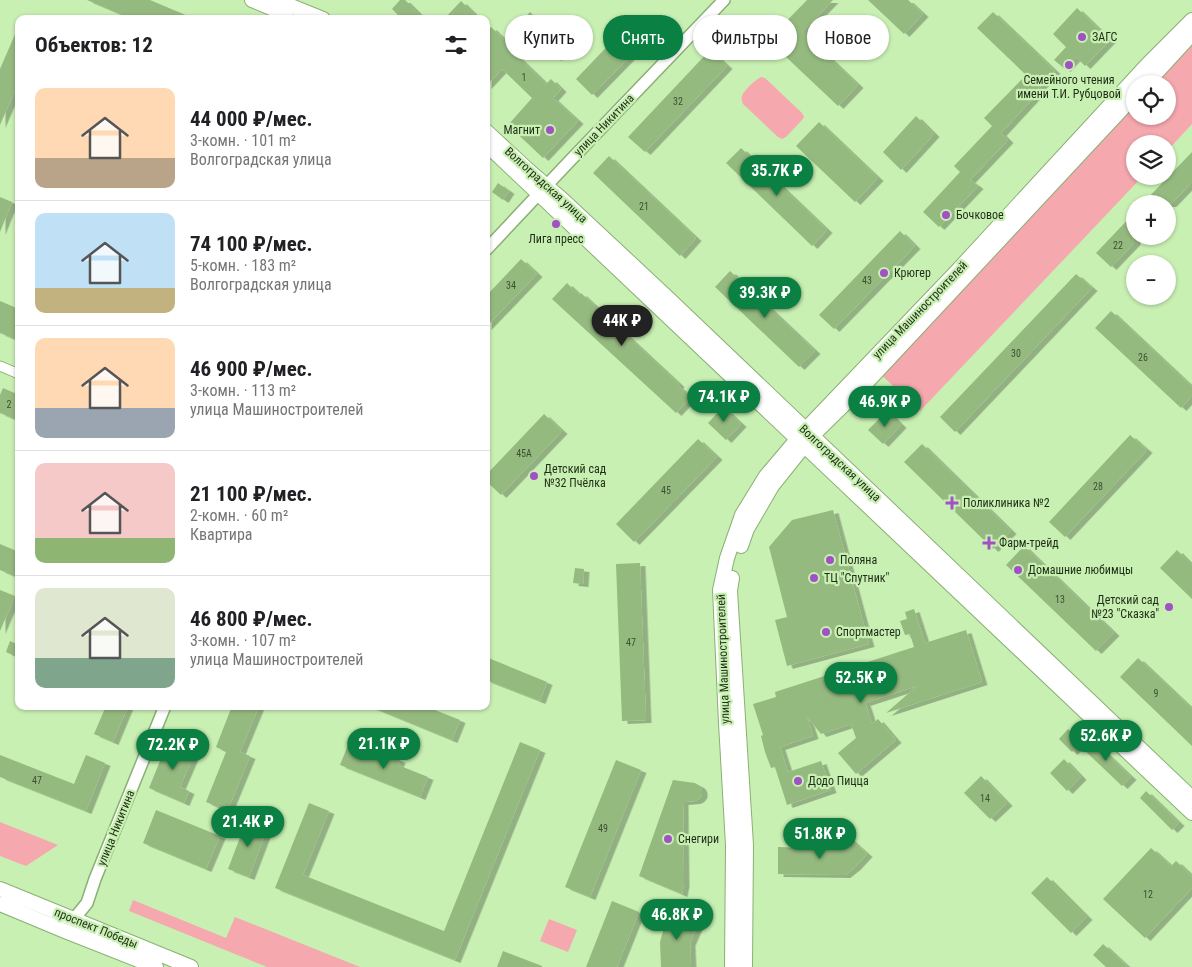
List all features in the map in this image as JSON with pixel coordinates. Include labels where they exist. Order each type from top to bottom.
[{"type":"main road","points":[[252,0],[288,15]]},
{"type":"main road","points":[[276,0],[313,15]]},
{"type":"main road","name":"улица Машиностроителей","points":[[732,967],[733,845],[720,590],[727,558],[742,515],[766,476],[805,438],[1148,64],[1192,20]]},
{"type":"main road","points":[[1154,75],[1192,34]]},
{"type":"main road","points":[[745,967],[746,844],[730,592],[734,564],[747,529],[772,486],[805,438],[868,382],[1126,105]]},
{"type":"main road","name":"Волгоградская улица","points":[[490,135],[527,169],[543,190],[563,200],[669,299],[805,438],[969,585],[1192,798]]},
{"type":"main road","points":[[490,147],[543,190]]},
{"type":"main road","points":[[805,438],[1192,813]]},
{"type":"main road","name":"проспект Победы","points":[[0,889],[192,967]]},
{"type":"main road","points":[[0,904],[156,967]]},
{"type":"street","name":"улица Никитина","points":[[490,246],[724,0]]},
{"type":"street","points":[[0,366],[15,372]]},
{"type":"street","name":"улица Никитина","points":[[74,919],[87,904],[163,710]]},
{"type":"shaded area","points":[[1192,39],[1192,124],[1176,141],[1176,135],[1126,135],[1126,185],[1134,185],[920,411],[877,371],[1126,108],[1126,125],[1176,125],[1176,75],[1158,75]]},
{"type":"shaded area","points":[[761,77],[765,78],[804,117],[782,139],[742,102],[745,91]]},
{"type":"shaded area","points":[[0,822],[58,845],[26,866],[0,856]]},
{"type":"shaded area","points":[[133,900],[226,938],[235,917],[360,967],[267,967],[129,911]]},
{"type":"shaded area","points":[[549,919],[577,930],[568,952],[540,941]]},
{"type":"building","points":[[87,0],[150,0],[186,15],[123,15]]},
{"type":"building","points":[[400,0],[405,0],[420,15],[398,15],[392,9]]},
{"type":"building","points":[[807,0],[833,0],[818,15],[807,15],[807,27],[802,32],[807,37],[807,60],[832,60],[858,85],[838,106],[789,60],[797,60],[797,15],[792,15]]},
{"type":"building","points":[[868,0],[908,0],[923,14],[904,34],[889,20],[889,15],[884,15]]},
{"type":"building","points":[[461,1],[475,15],[448,15]]},
{"type":"building","name":"ЗАГС","points":[[1077,8],[1110,40],[1085,66],[1076,57],[1065,69],[1054,60],[1066,47],[1053,34]]},
{"type":"building","points":[[993,12],[1055,71],[1037,90],[1039,92],[1001,133],[1008,140],[970,180],[978,186],[939,227],[923,212],[960,172],[954,166],[992,126],[984,118],[1026,75],[977,28]]},
{"type":"building","points":[[491,27],[505,40],[505,60],[521,60],[546,84],[551,79],[561,89],[553,98],[578,121],[543,158],[508,125],[532,98],[502,69],[490,82]]},
{"type":"building","points":[[15,34],[15,90],[0,125],[0,69]]},
{"type":"building","points":[[603,51],[603,60],[626,60],[592,95],[576,79]]},
{"type":"building","points":[[701,60],[721,60],[727,66],[645,152],[628,137]]},
{"type":"building","points":[[916,116],[934,134],[901,170],[883,152]]},
{"type":"building","points":[[819,122],[878,178],[855,202],[796,146]]},
{"type":"building","points":[[741,148],[827,230],[812,246],[726,163]]},
{"type":"building","points":[[1192,152],[1192,182],[1176,199],[1176,195],[1151,195],[1160,185],[1176,185],[1176,169]]},
{"type":"building","points":[[609,156],[696,238],[680,256],[593,173]]},
{"type":"building","points":[[498,183],[509,191],[503,200],[492,192]]},
{"type":"building","points":[[0,197],[12,202],[0,232]]},
{"type":"building","points":[[1126,221],[1126,245],[1132,245],[1111,267],[1096,253]]},
{"type":"building","points":[[900,231],[915,246],[834,329],[819,315]]},
{"type":"building","points":[[521,259],[537,274],[490,323],[490,292]]},
{"type":"building","points":[[730,271],[815,351],[799,367],[715,287]]},
{"type":"building","points":[[1076,274],[1092,288],[955,432],[940,417]]},
{"type":"building","points":[[567,283],[579,295],[581,293],[691,397],[676,413],[552,299]]},
{"type":"building","points":[[0,301],[15,307],[15,339],[0,333]]},
{"type":"building","points":[[1111,311],[1192,387],[1192,396],[1181,408],[1095,328]]},
{"type":"building","points":[[3,388],[15,393],[15,419],[0,413],[0,395]]},
{"type":"building","points":[[723,407],[741,424],[726,440],[708,423]]},
{"type":"building","points":[[887,411],[901,425],[883,444],[868,430]]},
{"type":"building","points":[[544,414],[562,431],[501,495],[490,485],[490,471]]},
{"type":"building","points":[[1130,435],[1147,450],[1065,537],[1049,522]]},
{"type":"building","points":[[698,439],[717,457],[634,542],[616,524]]},
{"type":"building","points":[[922,444],[1011,531],[993,549],[904,462]]},
{"type":"building","name":"ТЦ \"Спутник\"","points":[[833,510],[869,644],[787,666],[775,620],[787,617],[769,547],[792,520]]},
{"type":"building","points":[[0,544],[15,550],[15,576],[0,570]]},
{"type":"building","points":[[1024,546],[1114,633],[1096,651],[1006,565]]},
{"type":"building","points":[[1177,550],[1192,565],[1192,599],[1160,568]]},
{"type":"building","points":[[640,563],[646,720],[622,721],[616,564]]},
{"type":"building","points":[[575,568],[584,569],[583,584],[573,583]]},
{"type":"building","points":[[0,590],[15,596],[0,631]]},
{"type":"building","points":[[914,609],[925,643],[966,630],[982,682],[886,713],[917,686],[865,703],[872,724],[878,719],[896,740],[856,774],[838,753],[856,738],[851,724],[821,734],[807,717],[813,736],[780,747],[788,772],[821,761],[831,790],[787,805],[775,767],[771,768],[765,752],[761,736],[763,735],[753,704],[776,697],[775,692],[914,647],[910,634],[905,635],[900,621],[907,619],[905,612]]},
{"type":"building","points":[[10,641],[15,643],[15,656],[6,652]]},
{"type":"building","points":[[1138,658],[1192,709],[1192,746],[1120,677]]},
{"type":"building","points":[[490,659],[547,682],[540,701],[490,682]]},
{"type":"building","points":[[104,710],[126,710],[113,742],[94,734]]},
{"type":"building","points":[[230,710],[257,710],[240,752],[250,756],[229,807],[219,803],[218,807],[206,802],[226,752],[216,747]]},
{"type":"building","points":[[379,710],[435,710],[460,720],[452,740]]},
{"type":"building","points":[[1068,729],[1082,742],[1072,752],[1059,739]]},
{"type":"building","points":[[1090,738],[1131,777],[1122,786],[1081,747]]},
{"type":"building","points":[[169,739],[196,750],[180,787],[189,791],[184,803],[149,788]]},
{"type":"building","points":[[520,742],[540,750],[455,960],[275,888],[309,803],[329,811],[303,875],[444,931]]},
{"type":"building","points":[[348,745],[376,756],[378,751],[400,760],[398,765],[428,777],[420,797],[340,765]]},
{"type":"building","points":[[0,755],[74,784],[86,755],[105,763],[86,811],[0,777]]},
{"type":"building","points":[[1064,759],[1081,777],[1067,791],[1050,773]]},
{"type":"building","points":[[616,760],[641,770],[590,897],[565,887]]},
{"type":"building","points":[[981,776],[1007,803],[990,819],[964,793]]},
{"type":"building","name":"Снегири","points":[[673,780],[695,783],[702,790],[702,795],[699,799],[683,802],[684,884],[682,894],[639,876]]},
{"type":"building","points":[[1146,791],[1179,823],[1172,830],[1140,798]]},
{"type":"building","points":[[156,810],[220,836],[206,869],[143,843]]},
{"type":"building","points":[[247,819],[268,827],[249,877],[228,869]]},
{"type":"building","points":[[847,836],[867,854],[845,875],[778,874],[778,847],[835,849]]},
{"type":"building","points":[[1151,848],[1171,866],[1176,861],[1192,876],[1192,888],[1145,938],[1103,899]]},
{"type":"building","points":[[1047,877],[1087,917],[1071,933],[1031,893]]},
{"type":"building","points":[[612,901],[639,912],[617,967],[586,967]]},
{"type":"building","points":[[669,910],[699,922],[690,943],[691,967],[661,967],[660,942]]},
{"type":"building","points":[[1103,944],[1128,967],[1106,967],[1093,955]]},
{"type":"building","points":[[503,951],[542,966],[542,967],[497,967]]},
{"type":"place","name":"ЗАГС","points":[[1082,37]]},
{"type":"place","name":"Семейного чтения имени Т.И. Рубцовой","points":[[1069,65]]},
{"type":"place","name":"Магнит","points":[[550,130]]},
{"type":"place","name":"Бочковое","points":[[946,215]]},
{"type":"place","name":"Лига пресс","points":[[556,224]]},
{"type":"place","name":"Крюгер","points":[[884,273]]},
{"type":"place","name":"Детский сад №32 Пчёлка","points":[[534,476]]},
{"type":"place","name":"Поликлиника №2","points":[[952,503]]},
{"type":"place","name":"Фарм-трейд","points":[[989,543]]},
{"type":"place","name":"Поляна","points":[[830,560]]},
{"type":"place","name":"Домашние любимцы","points":[[1018,570]]},
{"type":"place","name":"ТЦ \"Спутник\"","points":[[814,578]]},
{"type":"place","name":"Детский сад №23 \"Сказка\"","points":[[1169,607]]},
{"type":"place","name":"Спортмастер","points":[[826,632]]},
{"type":"place","name":"Додо Пицца","points":[[798,781]]},
{"type":"place","name":"Снегири","points":[[668,839]]}]
